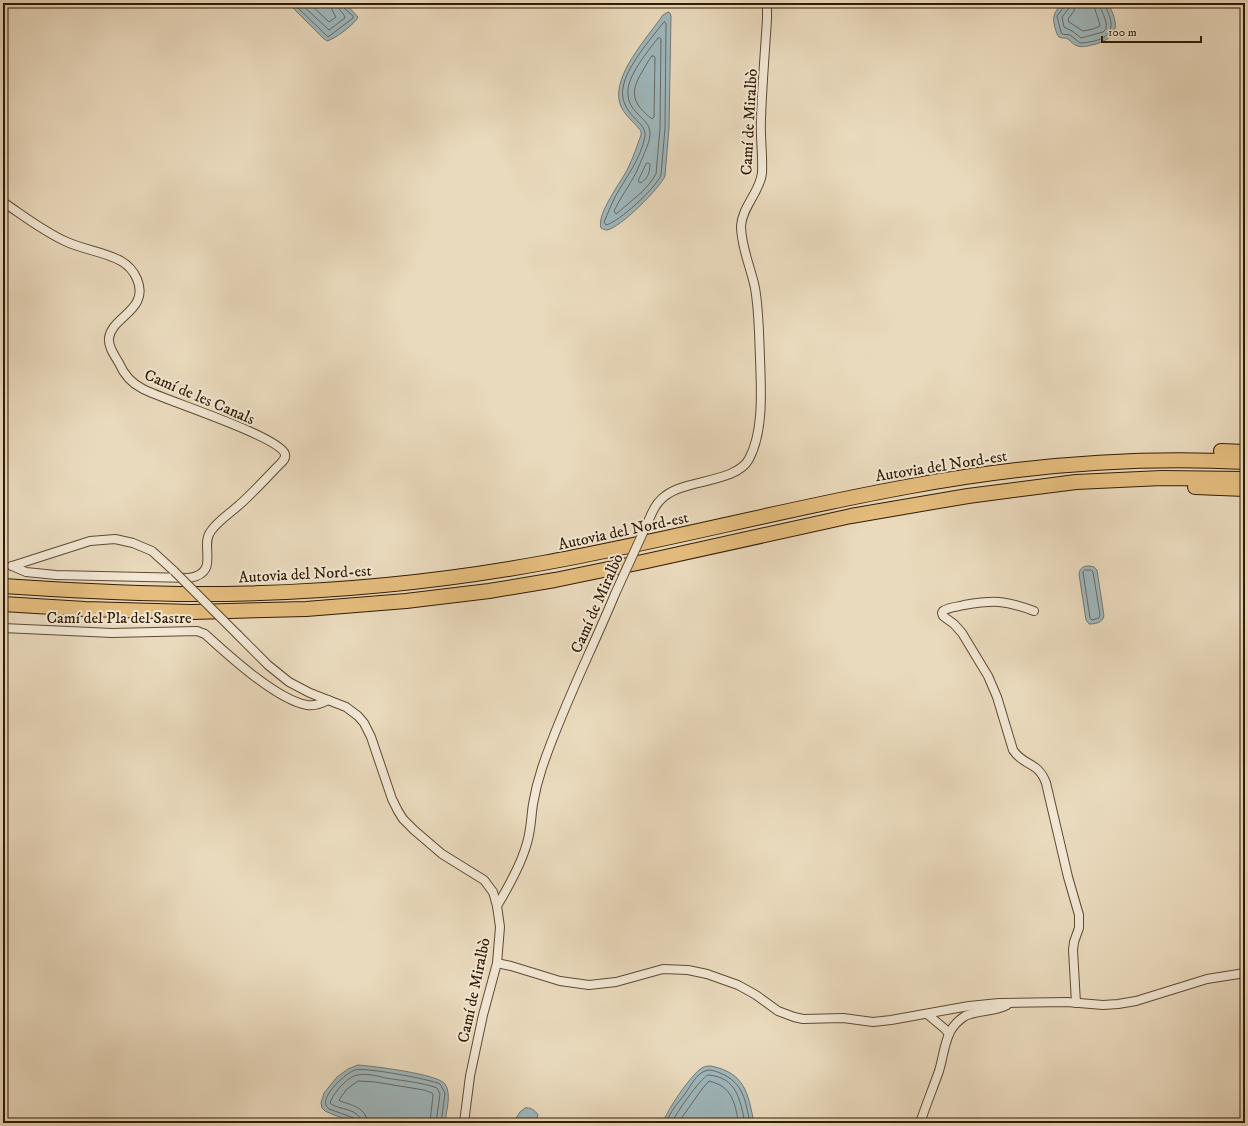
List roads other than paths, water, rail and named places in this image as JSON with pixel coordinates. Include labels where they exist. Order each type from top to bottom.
[{"type":"highway","points":[[792,510],[814,500],[888,485],[935,476],[1047,461],[1104,455],[1172,452],[1245,452]]},
{"type":"highway","name":"Autovia del Nord-est","points":[[3,586],[179,594],[284,592],[387,585],[468,575],[554,561],[657,541],[792,510],[908,486],[1006,471],[1124,462],[1199,460],[1245,462]]},
{"type":"highway","points":[[3,604],[85,609],[192,612],[306,609],[413,600],[489,591],[555,580],[851,516],[968,496],[1076,482],[1134,479],[1245,479]]},
{"type":"highway","points":[[1031,487],[1040,490],[1142,486],[1245,489]]},
{"type":"street","name":"Camí de Miralbò","points":[[464,1123],[470,1076],[483,1015],[497,963],[500,927],[497,906],[512,881],[525,850],[538,780],[558,724],[615,594],[651,515],[659,501],[670,492],[732,473],[743,466],[751,454],[758,428],[761,390],[758,306],[752,271],[743,243],[741,227],[745,213],[759,184],[762,174],[760,120],[767,3]]},
{"type":"street","name":"Camí de les Canals","points":[[3,202],[38,226],[67,242],[80,248],[118,259],[127,265],[135,274],[140,287],[138,300],[114,328],[109,338],[111,347],[120,367],[132,382],[154,394],[212,415],[260,437],[283,451],[285,454],[285,459]]},
{"type":"street","name":"Camí del Pla del Sastre","points":[[285,459],[244,501],[210,531],[207,540],[208,563],[197,576],[189,578],[56,575],[26,572],[12,566],[90,541],[115,539],[133,543],[152,551],[174,571],[238,635],[268,665],[289,682],[303,690],[328,700]]},
{"type":"street","points":[[1034,611],[1013,604],[994,601],[951,608],[943,611],[942,613],[943,616],[954,624],[962,633],[988,676],[997,697],[1015,753],[1038,769],[1044,778],[1052,805],[1068,877],[1079,915],[1079,928],[1074,946],[1076,1003]]},
{"type":"street","name":"Camí del Pla del Sastre","points":[[3,628],[112,633],[197,631],[205,634],[250,672],[286,697],[296,702],[308,705],[318,705],[328,700]]},
{"type":"street","points":[[328,700],[351,710],[364,723],[375,747],[392,798],[398,811],[406,822],[442,854],[484,880],[493,892],[497,906]]},
{"type":"street","points":[[497,963],[560,981],[589,985],[616,982],[663,969],[694,970],[738,985],[756,995],[778,1011],[789,1016],[800,1018],[834,1018],[878,1022],[980,1004],[1011,1002],[1076,1003],[1102,1006],[1122,1004],[1207,979],[1245,973]]},
{"type":"street","points":[[920,1123],[936,1081],[949,1034],[954,1026],[964,1017],[982,1011],[999,1008],[1011,1002]]},
{"type":"street","points":[[927,1014],[949,1034]]},
{"type":"water","points":[[288,3],[345,3],[358,17],[344,31],[327,41]]},
{"type":"water","points":[[1062,3],[1108,3],[1115,23],[1113,33],[1104,41],[1085,47],[1080,47],[1073,44],[1067,38],[1059,37],[1055,28],[1054,17],[1055,12]]},
{"type":"water","points":[[668,12],[671,16],[669,128],[665,176],[662,182],[639,207],[613,228],[605,230],[601,228],[600,222],[602,215],[610,198],[628,168],[641,135],[641,131],[627,115],[620,104],[619,93],[621,81],[632,57],[640,45],[663,15]]},
{"type":"water","points":[[1090,566],[1097,570],[1104,616],[1102,620],[1094,624],[1089,624],[1086,620],[1079,574],[1083,567]]},
{"type":"water","points":[[358,1065],[404,1071],[440,1080],[445,1084],[448,1093],[445,1123],[358,1123],[325,1111],[322,1108],[321,1103],[324,1093],[337,1077],[348,1069]]},
{"type":"water","points":[[705,1066],[722,1069],[738,1079],[750,1102],[754,1123],[663,1123],[674,1103],[692,1077]]},
{"type":"water","points":[[525,1108],[532,1109],[538,1115],[535,1123],[513,1123],[520,1112]]}]
